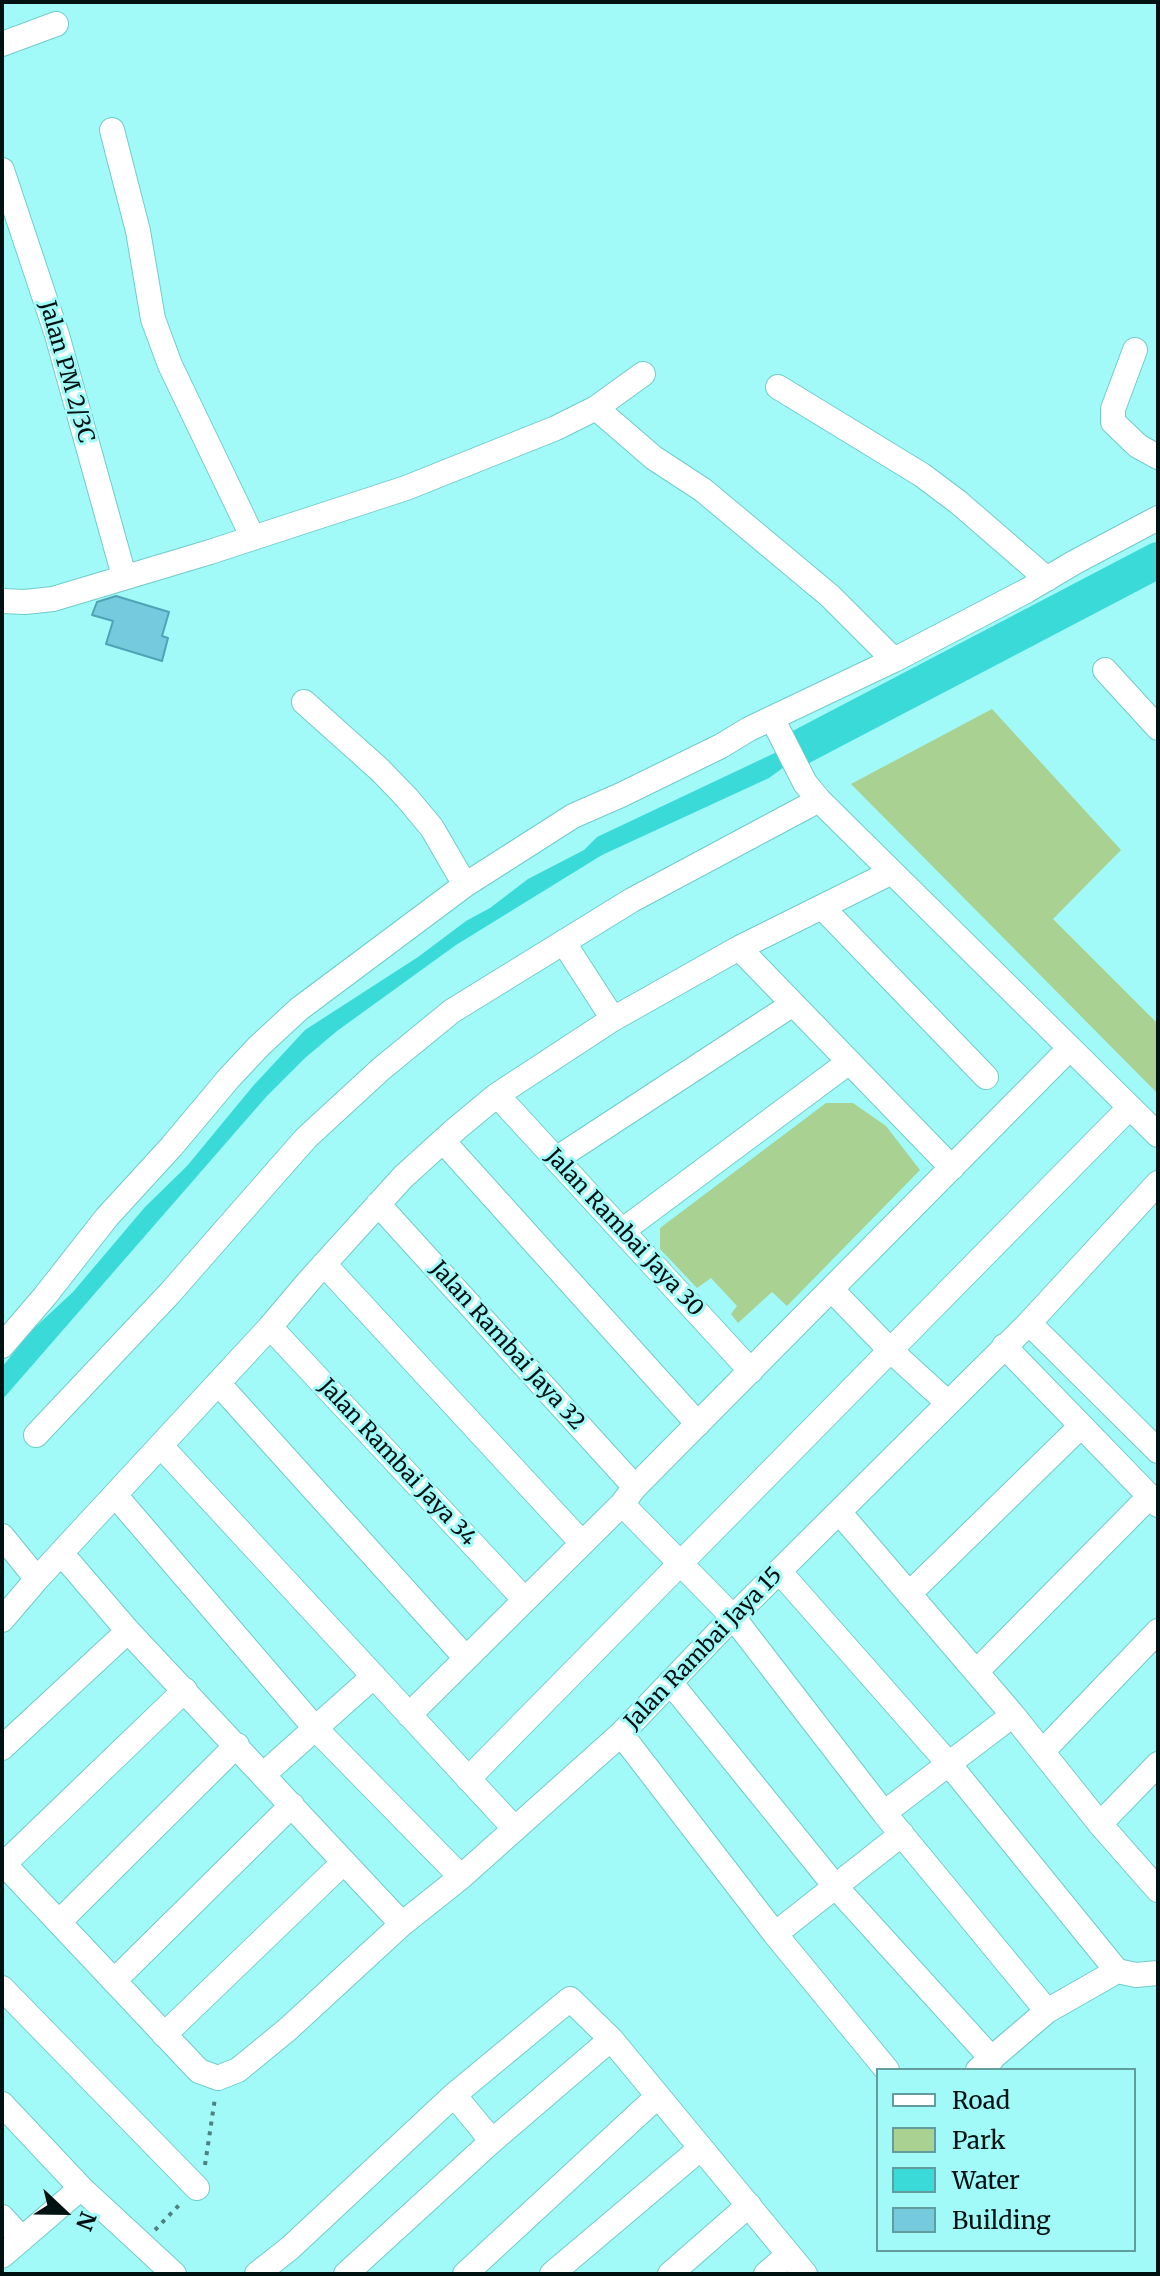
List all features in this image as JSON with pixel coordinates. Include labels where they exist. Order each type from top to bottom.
[{"type":"street","points":[[2,44],[56,24]]},
{"type":"street","points":[[112,130],[138,231],[153,319],[170,365],[253,538]]},
{"type":"street","name":"Jalan PM 2/3C","points":[[2,170],[57,335],[124,576]]},
{"type":"street","points":[[1135,350],[1113,409],[1113,422],[1138,446],[1158,457]]},
{"type":"street","points":[[2,601],[53,599],[406,488],[556,428],[596,408],[643,374]]},
{"type":"street","points":[[778,387],[922,475],[1047,579]]},
{"type":"street","points":[[596,408],[654,458],[703,490],[830,596],[894,660]]},
{"type":"street","points":[[2,1346],[107,1217],[259,1046],[299,1009],[465,885],[573,816],[707,753],[749,729],[776,726],[1158,518]]},
{"type":"street","points":[[1105,670],[1158,728]]},
{"type":"street","points":[[304,702],[407,798],[432,828],[465,885]]},
{"type":"street","points":[[776,726],[812,791],[1158,1135]]},
{"type":"street","points":[[36,1435],[170,1293],[306,1138],[381,1069],[452,1011],[812,791]]},
{"type":"street","points":[[2,1620],[403,1177],[497,1095],[613,1019],[739,948],[892,872]]},
{"type":"street","points":[[822,907],[986,1077]]},
{"type":"street","points":[[564,943],[613,1019]]},
{"type":"street","points":[[739,948],[952,1168]]},
{"type":"street","points":[[556,1159],[793,1004]]},
{"type":"street","points":[[409,1715],[1070,1048]]},
{"type":"street","points":[[622,1231],[849,1062]]},
{"type":"street","name":"Jalan Rambai Jaya 30","points":[[497,1095],[751,1371]]},
{"type":"street","points":[[468,1779],[1130,1107]]},
{"type":"street","points":[[443,1141],[698,1424]]},
{"type":"street","name":"Jalan Rambai Jaya 15","points":[[164,2035],[199,2071],[218,2078],[238,2070],[278,2037],[402,1924],[461,1877],[621,1734],[733,1617],[1029,1323],[1155,1193]]},
{"type":"street","name":"Jalan Rambai Jaya 32","points":[[378,1204],[628,1495],[680,1562],[733,1617],[884,1813],[1047,2011]]},
{"type":"street","points":[[324,1264],[582,1543]]},
{"type":"street","points":[[832,1290],[890,1350],[948,1403]]},
{"type":"street","points":[[1029,1323],[1158,1451]]},
{"type":"street","name":"Jalan Rambai Jaya 34","points":[[270,1327],[524,1599]]},
{"type":"street","points":[[976,1672],[1154,1501],[1004,1346]]},
{"type":"street","points":[[218,1383],[465,1657]]},
{"type":"street","points":[[909,1594],[1081,1426]]},
{"type":"street","points":[[161,1446],[515,1829]]},
{"type":"street","points":[[115,1495],[315,1728],[461,1877]]},
{"type":"street","points":[[839,1512],[1013,1715],[1100,1824],[1157,1887]]},
{"type":"street","points":[[2,1536],[37,1579]]},
{"type":"street","points":[[62,1554],[128,1631],[402,1924]]},
{"type":"street","points":[[779,1571],[949,1764],[1117,1971],[1136,1975],[1158,1973]]},
{"type":"street","points":[[2,1748],[128,1631]]},
{"type":"street","points":[[1043,1751],[1158,1631]]},
{"type":"street","points":[[264,1774],[374,1676]]},
{"type":"street","points":[[670,1682],[835,1886],[985,2064],[1047,2011],[1117,1971]]},
{"type":"street","points":[[185,1690],[3,1863],[164,2035],[344,1862]]},
{"type":"street","points":[[884,1813],[1013,1715]]},
{"type":"street","points":[[621,1734],[775,1934],[885,2068]]},
{"type":"street","points":[[59,1922],[237,1745]]},
{"type":"street","points":[[1100,1824],[1158,1764]]},
{"type":"street","points":[[114,1981],[292,1805]]},
{"type":"street","points":[[775,1934],[902,1834]]},
{"type":"street","points":[[2,1988],[197,2188]]},
{"type":"street","points":[[257,2274],[290,2248],[454,2095],[570,1999],[611,2039],[805,2274]]},
{"type":"street","points":[[346,2274],[492,2141],[611,2039]]},
{"type":"street","points":[[454,2095],[492,2141]]},
{"type":"street","points":[[465,2274],[658,2096]]},
{"type":"street","points":[[2,2104],[81,2188],[174,2274]]},
{"type":"street","points":[[552,2274],[701,2148]]},
{"type":"street","points":[[2,2256],[81,2188]]},
{"type":"street","points":[[670,2274],[749,2205]]},
{"type":"street","points":[[2,2217],[22,2239]]},
{"type":"street","points":[[766,2274],[789,2254]]},
{"type":"green space","points":[[992,709],[1121,850],[1053,919],[1158,1024],[1158,1094],[851,784]]},
{"type":"green space","points":[[826,1103],[853,1103],[886,1126],[920,1170],[787,1306],[772,1292],[738,1323],[731,1314],[737,1306],[711,1278],[697,1288],[660,1249],[660,1228]]},
{"type":"water","points":[[817,733],[820,741],[769,778],[602,855],[456,945],[337,1031],[266,1097],[2,1400],[2,1367],[32,1330],[73,1292],[145,1207],[187,1166],[253,1086],[305,1030],[418,957],[528,879],[584,850],[597,837]]},
{"type":"building","points":[[116,596],[169,612],[162,636],[168,638],[162,661],[106,644],[113,621],[92,615],[97,602]]},
{"type":"waterway","points":[[799,748],[1158,560]]}]
